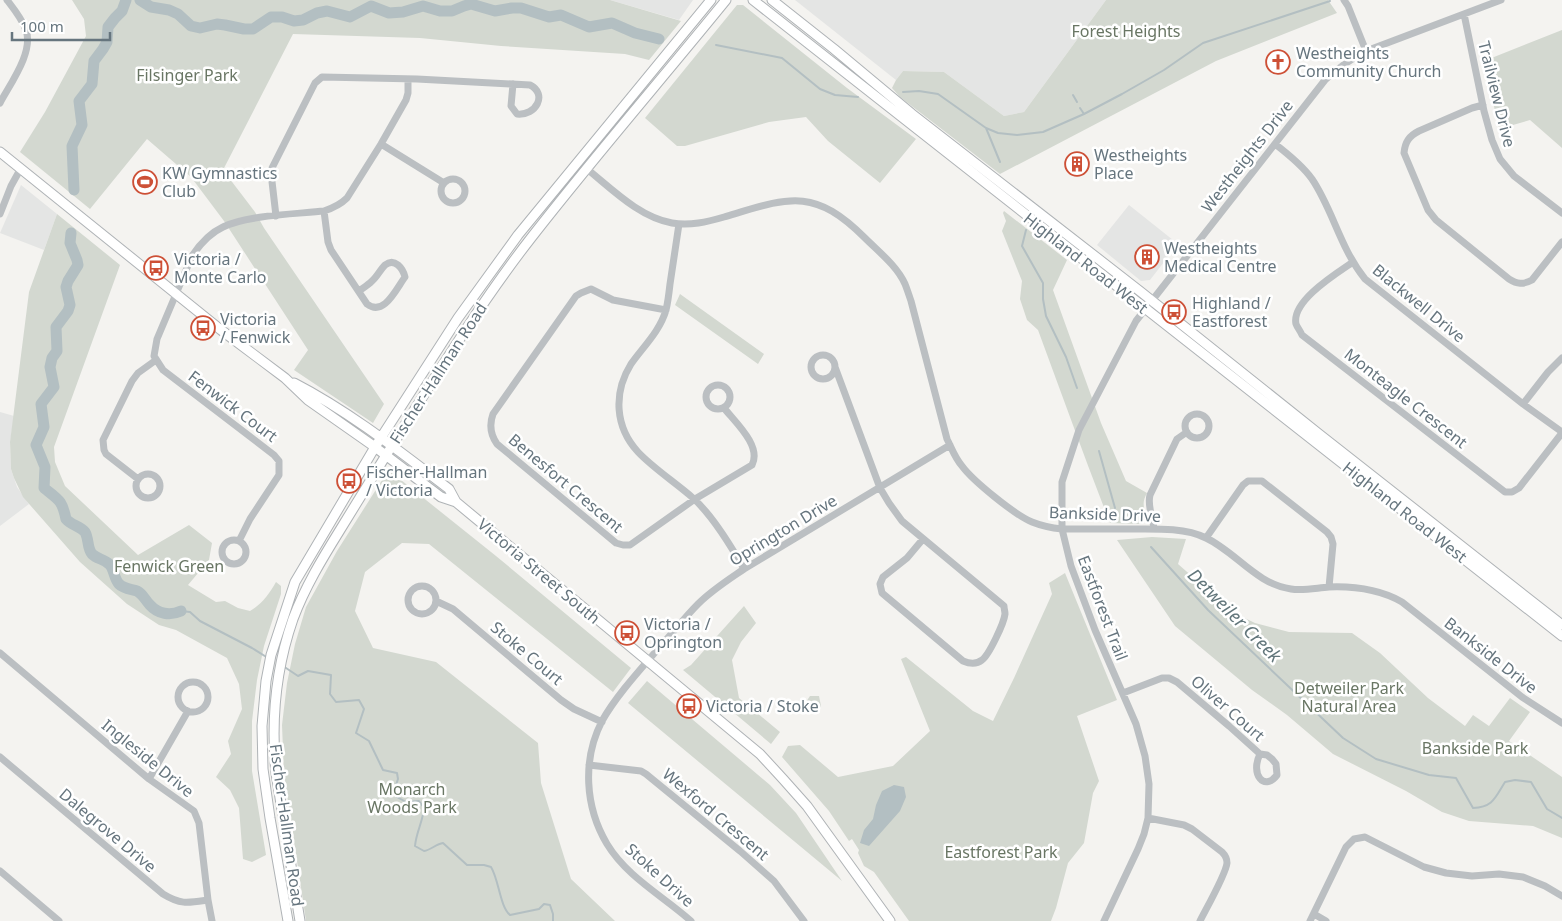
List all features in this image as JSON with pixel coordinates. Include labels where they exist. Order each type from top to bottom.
[{"type":"main road","name":"Fischer-Hallman Road","points":[[288,921],[270,818],[264,769],[262,726],[266,681],[276,640],[295,582],[375,447],[458,318],[518,235],[711,0]]},
{"type":"main road","name":"Fischer-Hallman Road","points":[[300,921],[276,767],[274,722],[277,687],[286,645],[302,595],[386,455],[469,323],[530,239],[726,0]]},
{"type":"main road","name":"Highland Road West","points":[[753,0],[1562,636]]},
{"type":"main road","name":"Highland Road West","points":[[772,0],[951,145],[1152,300],[1562,625]]},
{"type":"main road","name":"Victoria Street South","points":[[0,152],[220,330],[285,378],[308,400],[386,455],[441,497],[456,502],[760,754],[807,806],[890,921]]},
{"type":"main road","name":"Victoria Street South","points":[[285,378],[313,393],[382,437],[449,489],[456,502]]},
{"type":"street","points":[[0,102],[20,67],[28,46],[26,30],[7,0]]},
{"type":"street","points":[[1344,0],[1366,51]]},
{"type":"street","name":"Westheights Drive","points":[[1145,309],[1325,80],[1336,69],[1348,60],[1366,51],[1501,0]]},
{"type":"street","name":"Trailview Drive","points":[[1464,14],[1483,105],[1492,140],[1500,159],[1514,176],[1562,212]]},
{"type":"street","points":[[276,216],[272,168],[318,80],[326,76],[408,80],[513,84],[530,85],[535,88],[539,95],[537,104],[532,111],[517,114],[511,106],[513,84]]},
{"type":"street","points":[[138,478],[106,454],[103,440],[132,381],[138,373],[156,360],[154,350],[156,339],[192,256],[199,245],[225,226],[245,220],[324,211],[334,208],[347,198],[406,100],[408,80]]},
{"type":"street","points":[[1483,105],[1419,131],[1413,134],[1405,144],[1404,153],[1428,210],[1454,236],[1509,279],[1519,284],[1532,280],[1562,242]]},
{"type":"street","points":[[381,144],[444,183]]},
{"type":"street","name":"Blackwell Drive","points":[[1275,144],[1304,169],[1310,177],[1318,189],[1342,243],[1365,279],[1562,433]]},
{"type":"street","points":[[0,214],[11,186],[21,168]]},
{"type":"street","name":"Bankside Drive","points":[[587,169],[639,210],[670,223],[694,224],[788,200],[804,201],[826,207],[849,222],[897,271],[904,283],[912,301],[947,439],[954,455],[968,473],[1017,514],[1032,523],[1049,528],[1062,529],[1154,529],[1180,531],[1206,538],[1262,578],[1274,584],[1291,589],[1357,587],[1376,590],[1402,602],[1522,697],[1562,723]]},
{"type":"street","points":[[324,211],[328,242],[331,250],[367,304],[372,308],[379,308],[384,305],[405,277],[403,270],[396,263],[386,264],[373,281],[359,291]]},
{"type":"street","points":[[679,224],[666,310],[656,332],[621,384],[618,405],[619,416],[627,438],[638,453],[695,499],[715,524],[744,569]]},
{"type":"street","name":"Monteagle Crescent","points":[[1353,262],[1318,287],[1303,303],[1298,313],[1296,324],[1302,334],[1505,492],[1512,492],[1519,488],[1562,433]]},
{"type":"street","name":"Benesfort Crescent","points":[[666,310],[613,300],[591,289],[576,296],[493,414],[490,421],[490,429],[497,444],[616,543],[630,545],[695,499]]},
{"type":"street","name":"Eastforest Trail","points":[[1104,921],[1138,849],[1148,818],[1150,784],[1147,763],[1136,724],[1095,630],[1071,566],[1062,529],[1062,482],[1079,430],[1128,334],[1145,309]]},
{"type":"street","points":[[1523,404],[1548,372],[1562,358]]},
{"type":"street","name":"Fenwick Court","points":[[156,360],[163,370],[274,455],[279,461],[279,475],[250,519],[239,541]]},
{"type":"street","points":[[835,367],[880,488],[889,503],[902,521],[1004,606],[1005,612],[1002,624],[987,656],[977,663],[972,664],[963,661],[882,593],[880,584],[883,576],[906,558],[923,539]]},
{"type":"street","points":[[695,499],[748,468],[752,465],[755,457],[753,446],[724,408]]},
{"type":"street","points":[[1154,529],[1148,501],[1150,495],[1177,439],[1187,432]]},
{"type":"street","name":"Oprington Drive","points":[[648,661],[698,604],[714,590],[744,569],[950,445]]},
{"type":"street","points":[[1206,538],[1243,485],[1248,480],[1262,481],[1331,537],[1333,544],[1329,587]]},
{"type":"street","name":"Stoke Court","points":[[423,586],[432,590],[436,601],[435,607],[430,612],[420,614],[413,611],[408,601],[410,593],[423,586]]},
{"type":"street","name":"Stoke Court","points":[[436,601],[453,608],[561,700],[574,709],[602,722]]},
{"type":"street","name":"Ingleside Drive","points":[[0,653],[149,779],[194,811],[199,823],[212,921]]},
{"type":"street","name":"Stoke Drive","points":[[648,661],[612,706],[602,722],[593,745],[589,765],[592,811],[608,846],[634,874],[691,921]]},
{"type":"street","name":"Oliver Court","points":[[1123,693],[1162,678],[1169,678],[1177,682],[1230,726],[1260,754]]},
{"type":"street","points":[[197,682],[206,689],[208,694],[207,702],[201,710],[196,712],[188,711],[180,705],[179,693],[184,685],[197,682]]},
{"type":"street","points":[[149,779],[188,711]]},
{"type":"street","name":"Dalegrove Drive","points":[[0,757],[163,894],[174,901],[183,903],[208,900]]},
{"type":"street","name":"Wexford Crescent","points":[[589,765],[636,770],[646,774],[774,881],[804,921]]},
{"type":"street","points":[[1148,818],[1184,825],[1192,829],[1226,857],[1227,863],[1223,873],[1200,921]]},
{"type":"street","points":[[1310,921],[1346,847],[1360,837],[1371,839],[1394,853],[1424,867],[1446,873],[1472,876],[1500,874],[1523,877],[1545,886],[1562,896]]},
{"type":"street","points":[[0,871],[59,921]]},
{"type":"street","points":[[1314,914],[1326,921]]},
{"type":"shaded area","points":[[610,0],[693,0],[679,20]]},
{"type":"shaded area","points":[[795,0],[1106,0],[1024,112],[1004,116],[944,72],[903,71],[896,80]]},
{"type":"shaded area","points":[[21,185],[57,214],[44,250],[0,233]]},
{"type":"shaded area","points":[[1129,205],[1178,244],[1150,280],[1141,281],[1097,245]]},
{"type":"shaded area","points":[[0,412],[14,416],[10,443],[11,469],[17,487],[29,504],[0,526]]},
{"type":"shaded area","points":[[894,785],[904,787],[906,797],[900,811],[869,846],[860,843],[864,830],[873,819],[882,791]]},
{"type":"green space","name":"Filsinger Park","points":[[72,0],[610,0],[681,21],[649,60],[625,54],[501,46],[420,38],[293,34],[223,170],[255,212],[384,404],[373,423],[294,370],[308,350],[224,221],[191,177],[147,139],[90,209],[20,152],[45,112],[86,36],[84,19]]},
{"type":"green space","name":"Forest Heights","points":[[1106,0],[1328,0],[1337,13],[1216,61],[1000,174],[900,97],[892,88],[903,71],[944,72],[1004,116],[1024,112]]},
{"type":"green space","points":[[737,5],[743,5],[847,88],[916,139],[880,183],[828,141],[806,117],[769,122],[685,146],[677,146],[645,118]]},
{"type":"green space","points":[[1562,30],[1562,148],[1530,120],[1499,129],[1484,61]]},
{"type":"green space","points":[[1004,211],[1067,260],[1053,290],[1101,423],[1126,481],[1147,493],[1144,505],[1147,517],[1140,524],[1110,523],[1038,330],[1027,320],[1020,299],[1022,281],[1002,231],[1006,221]]},
{"type":"green space","name":"Fenwick Green","points":[[57,214],[120,265],[54,447],[55,462],[65,486],[138,555],[189,525],[212,543],[209,560],[188,585],[216,602],[225,601],[238,608],[250,611],[265,598],[276,582],[281,586],[281,594],[264,646],[257,680],[252,721],[252,771],[266,855],[252,862],[243,859],[239,808],[230,790],[216,777],[231,754],[228,741],[242,709],[239,684],[227,658],[176,630],[159,625],[127,604],[80,562],[23,497],[11,469],[10,442],[29,292]]},
{"type":"green space","points":[[680,294],[764,354],[758,364],[675,305]]},
{"type":"green space","name":"Monarch Woods Park","points":[[391,472],[631,668],[613,692],[429,544],[402,543],[365,572],[355,611],[373,648],[436,662],[538,743],[541,783],[571,879],[615,921],[306,921],[284,774],[282,725],[287,683],[295,644],[306,607],[337,551],[384,477]]},
{"type":"green space","name":"Detweiler Park Natural Area","points":[[1152,537],[1186,539],[1178,564],[1234,613],[1255,623],[1289,632],[1352,633],[1380,653],[1428,698],[1465,726],[1473,715],[1489,726],[1510,698],[1530,712],[1509,741],[1562,777],[1562,838],[1533,826],[1469,821],[1442,812],[1406,791],[1333,754],[1175,626],[1117,540]]},
{"type":"green space","name":"Eastforest Park","points":[[1065,573],[1117,700],[1077,716],[1099,781],[1093,793],[1084,843],[1068,863],[1051,921],[909,921],[874,872],[864,866],[858,853],[859,850],[852,839],[849,841],[829,811],[782,757],[788,746],[800,745],[838,777],[893,766],[930,731],[901,659],[906,657],[973,711],[993,721],[1052,594],[1049,583]]},
{"type":"green space","points":[[744,606],[756,623],[741,642],[732,660],[739,698],[780,732],[771,744],[683,670],[691,665]]},
{"type":"green space","points":[[647,681],[770,785],[796,813],[842,881],[628,703]]},
{"type":"green space","points":[[810,696],[819,696],[820,708],[812,709],[804,705]]},
{"type":"waterway","points":[[74,190],[72,146],[82,125],[79,101],[92,84],[94,61],[107,42],[108,27],[122,11],[126,0]]},
{"type":"waterway","points":[[140,0],[151,7],[169,10],[178,14],[191,26],[200,28],[217,24],[253,29],[271,17],[282,17],[294,21],[303,20],[317,13],[327,11],[350,17],[371,6],[389,13],[403,12],[423,6],[440,11],[452,11],[471,4],[495,11],[521,8],[549,17],[561,15],[589,27],[612,23],[635,33],[659,39]]},
{"type":"waterway","points":[[903,92],[919,91],[938,94],[986,128],[998,133],[1017,135],[1043,132],[1084,114],[1122,94],[1164,70],[1203,43],[1330,1]]},
{"type":"waterway","points":[[716,45],[782,58],[820,89],[835,95],[858,97]]},
{"type":"waterway","points":[[1073,95],[1077,102]]},
{"type":"waterway","points":[[1080,108],[1084,114]]},
{"type":"waterway","name":"Detweiler Creek","points":[[986,128],[1000,162]]},
{"type":"waterway","name":"Detweiler Creek","points":[[1026,230],[1022,246],[1043,283],[1046,316],[1066,357],[1077,388]]},
{"type":"waterway","points":[[71,233],[70,243],[78,265],[66,287],[70,305],[68,311],[56,327],[57,351],[52,358],[50,367],[54,387],[41,404],[44,427],[36,445],[45,467],[44,488],[59,501],[66,519],[85,532],[90,552],[111,566],[121,586],[139,592],[153,608],[160,612],[173,613],[181,611]]},
{"type":"waterway","name":"Detweiler Creek","points":[[1099,451],[1115,508]]},
{"type":"waterway","name":"Detweiler Creek","points":[[1151,547],[1208,610],[1343,738],[1376,759],[1429,775],[1456,778],[1473,808],[1485,806],[1493,801],[1505,782],[1515,780],[1531,782],[1547,809],[1562,818]]},
{"type":"waterway","points":[[181,611],[190,612],[200,621],[268,658]]},
{"type":"waterway","points":[[283,666],[298,676],[308,671],[331,675],[330,694],[336,702],[359,700],[364,709],[356,733],[369,741],[383,770],[397,773],[397,797],[406,802],[419,801],[424,808],[415,846],[424,851],[443,843],[467,865],[491,867],[504,906],[510,915],[539,909],[544,904],[550,905],[553,921]]},
{"type":"place","name":"Westheights Community Church","points":[[1278,62]]},
{"type":"place","name":"Westheights Place","points":[[1077,164]]},
{"type":"place","name":"KW Gymnastics Club","points":[[145,182]]},
{"type":"place","name":"Westheights Medical Centre","points":[[1147,257]]},
{"type":"place","name":"Victoria / Monte Carlo","points":[[156,268]]},
{"type":"place","name":"Highland / Eastforest","points":[[1174,312]]},
{"type":"place","name":"Victoria / Fenwick","points":[[203,328]]},
{"type":"place","name":"Fischer-Hallman / Victoria","points":[[349,481]]},
{"type":"place","name":"Victoria / Oprington","points":[[627,633]]},
{"type":"place","name":"Victoria / Stoke","points":[[689,706]]},
{"type":"park label","name":"Bankside Park","points":[[1475,748]]}]
